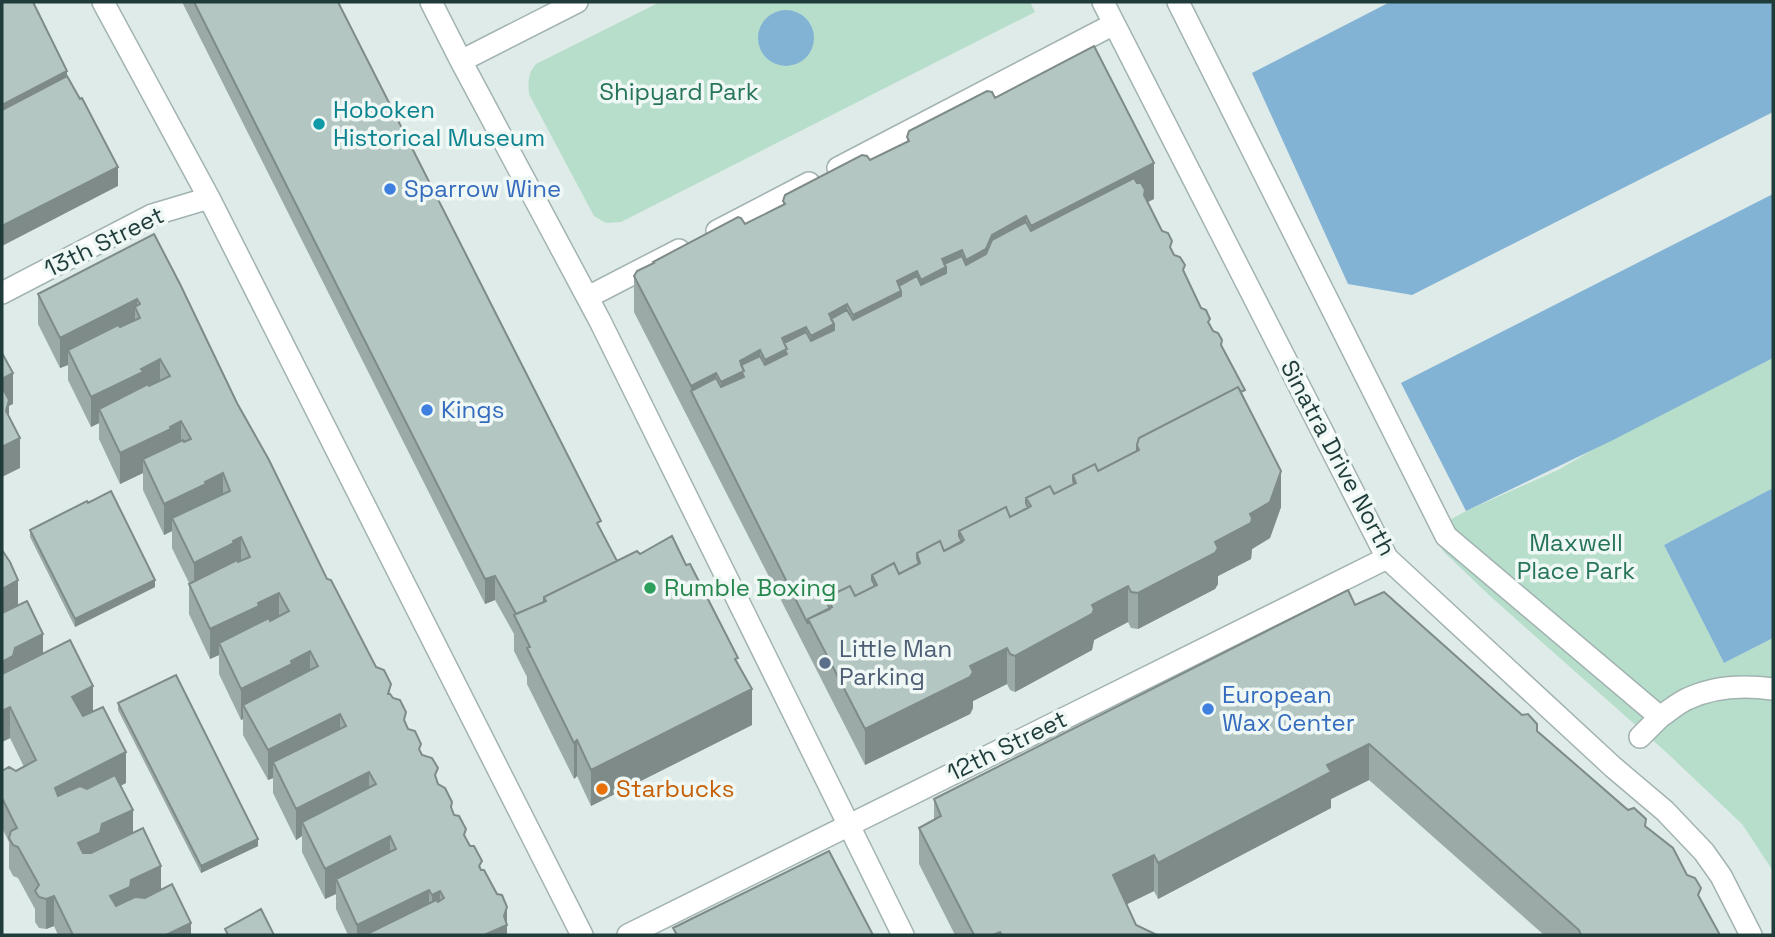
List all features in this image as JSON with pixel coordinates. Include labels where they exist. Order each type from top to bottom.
[{"type":"street","points":[[103,2],[209,198],[582,935]]},
{"type":"street","points":[[431,2],[588,298],[903,935]]},
{"type":"street","points":[[461,61],[577,2]]},
{"type":"street","name":"Sinatra Drive North","points":[[1103,2],[1387,558],[1613,767],[1665,811],[1704,852],[1721,876],[1751,935]]},
{"type":"street","points":[[1178,2],[1446,536],[1660,717]]},
{"type":"street","points":[[588,298],[618,280],[1114,24]]},
{"type":"street","name":"13th Street","points":[[2,293],[152,215],[209,198]]},
{"type":"street","name":"12th Street","points":[[628,935],[1387,558]]},
{"type":"street","points":[[1640,737],[1660,717],[1687,699],[1719,688],[1760,687],[1773,690]]},
{"type":"green space","name":"Shipyard Park","points":[[660,2],[1030,2],[1035,12],[621,222],[606,223],[594,216],[529,94],[529,78],[536,64]]},
{"type":"green space","name":"Maxwell Place Park","points":[[1773,358],[1773,488],[1664,545],[1724,663],[1773,638],[1773,871],[1742,824],[1666,752],[1490,596],[1444,552],[1430,531],[1466,511],[1558,470],[1610,440]]},
{"type":"water","points":[[1390,2],[1773,2],[1773,112],[1412,295],[1348,284],[1252,73]]},
{"type":"water","points":[[780,10],[792,10],[802,14],[810,22],[814,38],[810,54],[802,62],[792,66],[780,66],[770,62],[762,54],[758,44],[758,32],[762,22],[770,14]]},
{"type":"water","points":[[1773,194],[1773,358],[1466,511],[1401,383]]},
{"type":"water","points":[[1773,488],[1773,638],[1724,663],[1664,545]]},
{"type":"building","points":[[2,2],[33,2],[67,71],[2,105]]},
{"type":"building","points":[[194,2],[338,2],[601,521],[597,523],[617,561],[544,597],[544,602],[516,614],[495,576],[485,579]]},
{"type":"building","points":[[1094,46],[1154,163],[1031,226],[1026,216],[992,235],[986,249],[966,260],[962,250],[942,259],[946,267],[921,280],[917,271],[897,281],[901,291],[853,315],[847,304],[829,314],[834,324],[811,336],[806,327],[782,338],[787,349],[765,360],[760,350],[740,361],[744,371],[721,382],[716,373],[691,386],[634,276],[637,271],[738,217],[745,224],[785,204],[785,195],[862,155],[870,160],[909,141],[909,131],[987,91],[992,92],[995,98]]},
{"type":"building","points":[[67,76],[80,99],[82,98],[118,167],[2,226],[2,110]]},
{"type":"building","points":[[1134,178],[1145,190],[1144,195],[1162,231],[1168,233],[1174,255],[1180,257],[1185,265],[1183,270],[1201,308],[1206,310],[1210,319],[1208,322],[1222,340],[1221,345],[1245,390],[1241,392],[1238,387],[1139,438],[1137,451],[1098,471],[1095,464],[1073,475],[1074,484],[1054,494],[1050,486],[1026,498],[1028,508],[1010,517],[1006,507],[959,531],[962,542],[944,551],[940,541],[917,553],[919,564],[899,574],[894,563],[872,575],[875,586],[855,596],[850,586],[827,597],[830,609],[808,619],[808,624],[691,391],[716,378],[721,387],[744,377],[741,365],[760,356],[765,365],[787,354],[784,343],[806,332],[811,341],[834,330],[831,319],[847,310],[853,320],[901,296],[899,286],[917,276],[921,285],[946,273],[944,264],[962,256],[966,265],[986,254],[992,240],[1026,222],[1031,231]]},
{"type":"building","points":[[154,234],[327,579],[331,580],[376,667],[384,670],[391,684],[388,694],[400,700],[406,712],[404,720],[408,729],[415,731],[421,744],[419,749],[422,755],[432,758],[438,768],[435,775],[438,784],[445,788],[452,802],[454,815],[459,816],[466,829],[464,835],[482,861],[479,866],[481,870],[484,870],[497,894],[502,895],[507,907],[504,916],[507,925],[484,935],[365,935],[444,898],[440,891],[432,895],[429,890],[357,925],[336,879],[396,849],[390,836],[325,869],[302,822],[376,784],[369,772],[296,809],[273,762],[346,726],[340,714],[268,750],[243,705],[318,666],[310,651],[291,661],[292,664],[241,689],[219,643],[289,611],[279,593],[258,603],[259,606],[210,629],[189,584],[237,560],[238,562],[250,557],[241,537],[194,563],[172,518],[230,491],[223,473],[164,504],[143,459],[183,440],[184,442],[191,439],[181,421],[170,427],[171,429],[120,453],[99,409],[170,376],[160,359],[141,369],[143,372],[91,397],[68,350],[118,325],[120,327],[140,318],[135,307],[140,304],[137,299],[60,338],[38,294]]},
{"type":"building","points":[[2,353],[13,373],[2,379]]},
{"type":"building","points":[[2,387],[9,400],[6,411],[20,438],[2,447]]},
{"type":"building","points":[[1238,387],[1281,471],[1270,502],[1250,514],[1251,523],[1215,542],[1218,548],[1215,553],[1138,593],[1131,592],[1128,586],[1092,605],[1092,614],[1015,656],[1010,654],[1007,648],[970,666],[973,672],[970,677],[865,729],[808,619],[832,607],[827,597],[850,586],[855,596],[877,585],[872,575],[894,563],[899,574],[920,563],[917,553],[940,541],[944,551],[964,540],[959,531],[1006,507],[1010,517],[1031,506],[1026,498],[1050,486],[1054,494],[1076,483],[1073,475],[1095,464],[1098,471],[1139,450],[1139,438]]},
{"type":"building","points":[[111,491],[155,580],[75,619],[30,530]]},
{"type":"building","points":[[672,536],[686,565],[690,564],[752,689],[591,770],[577,740],[574,743],[527,648],[530,647],[514,615],[546,601],[544,597],[637,551],[640,554]]},
{"type":"building","points":[[2,550],[18,580],[2,589]]},
{"type":"building","points":[[1348,590],[1355,605],[1384,592],[1522,715],[1528,714],[1537,724],[1537,731],[1628,810],[1634,808],[1646,819],[1645,826],[1673,848],[1687,875],[1695,878],[1701,888],[1698,895],[1720,935],[1581,935],[1579,930],[1369,744],[1327,765],[1331,772],[1158,863],[1154,855],[1113,875],[1136,925],[1157,935],[1002,935],[1000,932],[993,935],[974,935],[919,828],[941,816],[934,799]]},
{"type":"building","points":[[27,601],[43,634],[15,648],[13,656],[2,662],[2,613]]},
{"type":"building","points":[[70,640],[93,686],[72,697],[83,716],[103,707],[126,752],[55,788],[58,796],[80,786],[87,789],[115,775],[133,810],[102,824],[100,833],[78,843],[83,853],[91,853],[143,828],[161,866],[131,880],[130,887],[110,896],[116,906],[135,897],[145,898],[172,884],[191,923],[166,935],[73,935],[54,896],[46,899],[39,897],[35,891],[39,885],[18,847],[13,845],[9,838],[11,831],[17,828],[2,798],[2,771],[9,767],[16,771],[36,760],[10,707],[2,711],[2,674]]},
{"type":"building","points":[[176,675],[258,839],[201,866],[118,703]]},
{"type":"building","points":[[829,851],[873,935],[677,935],[673,928]]},
{"type":"building","points":[[261,909],[274,935],[228,935],[225,929]]},
{"type":"place","name":"Hoboken Historical Museum","points":[[319,124]]},
{"type":"place","name":"Sparrow Wine","points":[[390,189]]},
{"type":"place","name":"Kings","points":[[427,410]]},
{"type":"place","name":"Rumble Boxing","points":[[650,588]]},
{"type":"place","name":"Little Man Parking","points":[[825,663]]},
{"type":"place","name":"European Wax Center","points":[[1208,709]]},
{"type":"place","name":"Starbucks","points":[[602,789]]}]
